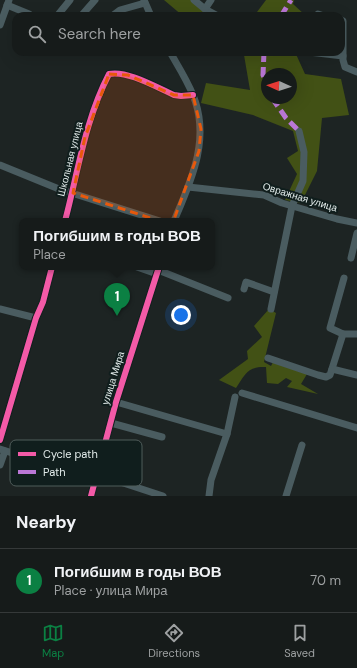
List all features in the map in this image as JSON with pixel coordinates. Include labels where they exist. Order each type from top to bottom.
[{"type":"street","points":[[60,12],[70,0]]},
{"type":"street","points":[[85,12],[96,0]]},
{"type":"street","points":[[194,0],[211,12]]},
{"type":"street","points":[[204,8],[211,0]]},
{"type":"street","points":[[0,25],[8,2],[26,12]]},
{"type":"street","points":[[117,12],[145,2],[149,12]]},
{"type":"street","points":[[172,56],[193,95],[201,129],[199,151],[188,187],[175,218]]},
{"type":"street","points":[[343,56],[345,67],[357,72]]},
{"type":"street","name":"Школьная улица","points":[[66,218],[73,193],[85,137],[101,89],[109,74],[116,72],[128,75],[181,96],[193,95]]},
{"type":"street","points":[[271,309],[292,206],[303,180],[304,152],[300,131]]},
{"type":"street","points":[[0,165],[59,189],[151,218]]},
{"type":"street","name":"Овражная улица","points":[[188,187],[230,190],[264,195],[292,206],[357,223]]},
{"type":"street","points":[[351,258],[357,234]]},
{"type":"street","points":[[0,440],[36,318],[43,302],[51,270]]},
{"type":"street","points":[[158,270],[228,298]]},
{"type":"street","name":"улица Мира","points":[[106,440],[116,402],[158,270]]},
{"type":"street","points":[[344,278],[330,328],[343,334],[357,334]]},
{"type":"street","points":[[244,289],[246,282],[274,292]]},
{"type":"street","points":[[0,309],[36,318]]},
{"type":"street","points":[[268,358],[326,377],[331,372],[343,334]]},
{"type":"street","points":[[331,372],[357,374]]},
{"type":"street","points":[[242,393],[357,428]]},
{"type":"street","points":[[208,496],[211,480],[227,434],[235,397]]},
{"type":"street","points":[[116,402],[227,434]]},
{"type":"street","points":[[111,423],[162,437]]},
{"type":"street","points":[[286,496],[302,445]]},
{"type":"street","points":[[0,465],[2,450]]},
{"type":"street","name":"улица Мира","points":[[91,496],[93,486]]},
{"type":"street","points":[[133,486],[163,496]]},
{"type":"highlighted area","points":[[109,74],[128,75],[174,95],[193,95],[201,129],[199,151],[172,225],[73,193],[85,137]]},
{"type":"green space","points":[[164,0],[193,0],[210,12],[178,12]]},
{"type":"green space","points":[[266,0],[294,0],[293,4],[302,12],[257,12]]},
{"type":"green space","points":[[244,56],[297,56],[305,74],[341,79],[349,115],[322,118],[317,171],[301,203],[285,200],[297,174],[287,158],[298,151],[293,131],[253,115],[201,103],[206,83],[250,90]]},
{"type":"green space","points":[[269,309],[276,313],[264,362],[271,366],[274,360],[307,374],[301,384],[318,394],[287,387],[292,381],[286,378],[278,384],[267,383],[266,367],[255,368],[248,372],[236,388],[219,380],[248,359],[247,351],[262,337],[254,326]]},
{"type":"marked path","points":[[284,12],[291,0]]},
{"type":"marked path","points":[[263,68],[264,56]]},
{"type":"marked path","points":[[276,104],[286,118],[299,131]]},
{"type":"cycle path","points":[[66,218],[88,128],[94,109],[109,74],[124,74],[174,95],[193,95]]},
{"type":"cycle path","points":[[0,440],[36,318],[43,302],[51,270]]},
{"type":"cycle path","points":[[106,440],[116,402],[158,270]]},
{"type":"cycle path","points":[[91,496],[94,486]]},
{"type":"place","name":"Погибшим в годы ВОВ","points":[[117,316]]}]
